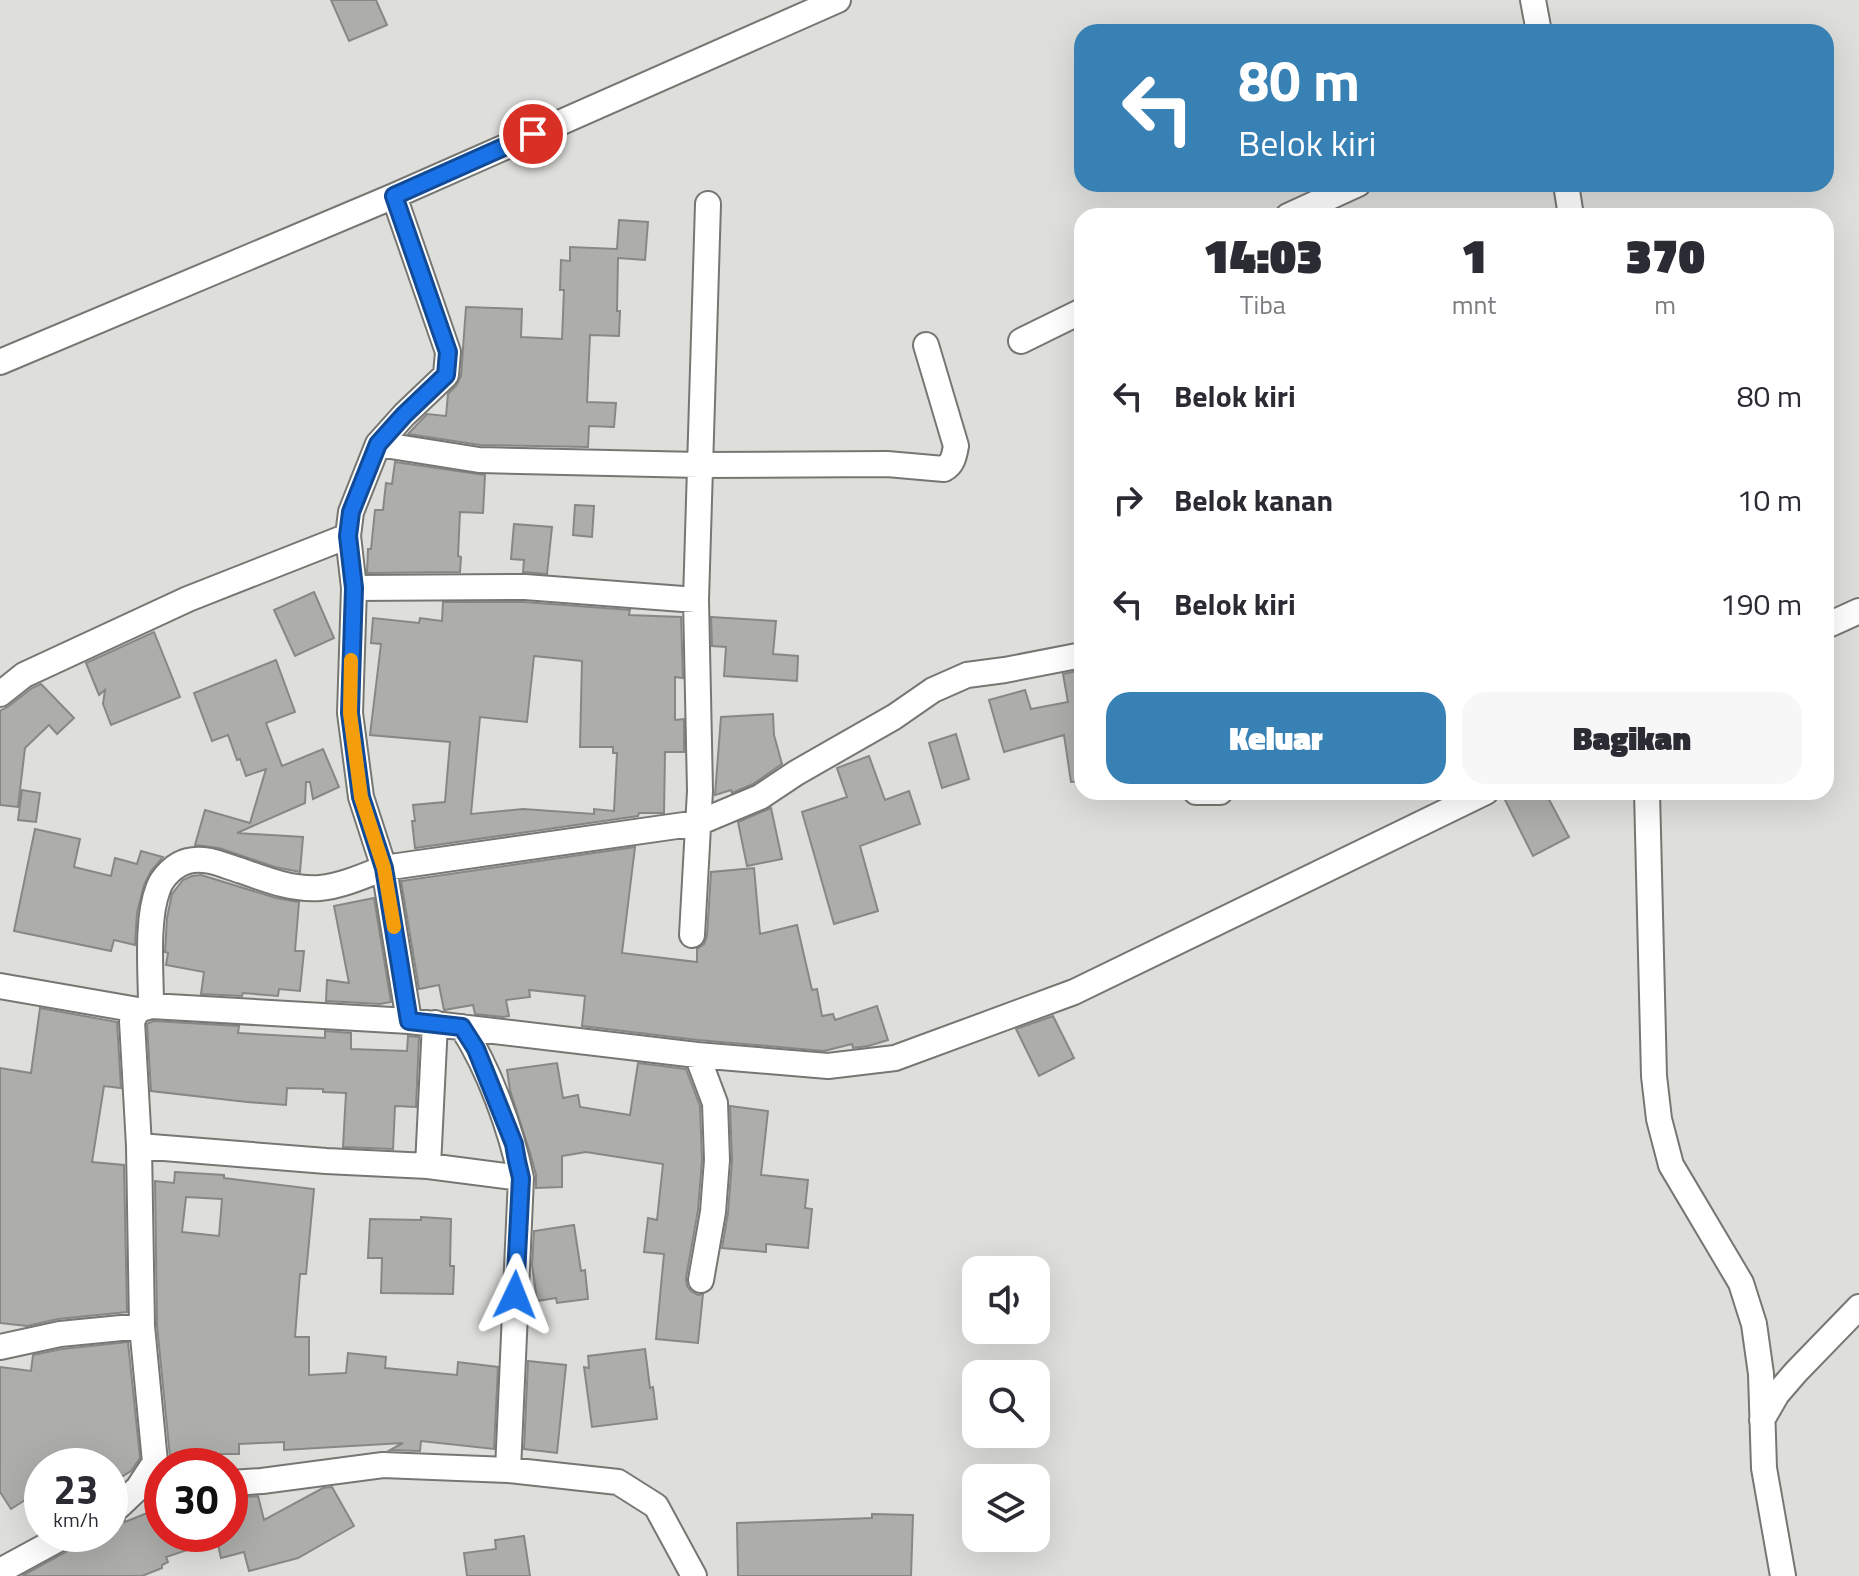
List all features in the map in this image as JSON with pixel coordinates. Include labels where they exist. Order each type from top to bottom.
[{"type":"street","points":[[0,362],[394,196],[838,0]]},
{"type":"street","points":[[1533,0],[1538,24]]},
{"type":"street","points":[[1306,208],[1340,192]]},
{"type":"street","points":[[394,196],[448,352],[446,375],[378,444],[351,512],[348,536],[354,588],[350,713],[361,797],[384,868],[409,1021]]},
{"type":"street","points":[[692,935],[700,791],[696,600],[708,204]]},
{"type":"street","points":[[1021,341],[1074,315]]},
{"type":"street","points":[[378,444],[479,460],[699,465],[887,464],[944,469],[953,460],[956,446],[926,345]]},
{"type":"street","points":[[0,694],[24,675],[174,605],[348,536]]},
{"type":"street","points":[[354,588],[525,587],[696,600]]},
{"type":"street","points":[[1834,622],[1859,611]]},
{"type":"street","points":[[154,1448],[142,1326],[139,1146],[132,1021],[144,1008],[158,887],[176,866],[189,860],[207,860],[286,886],[320,888],[384,868],[698,823],[760,797],[894,717],[933,690],[967,675],[1074,657]]},
{"type":"street","points":[[0,986],[144,1008],[435,1023],[697,1055],[828,1066],[895,1058],[1074,992],[1470,800]]},
{"type":"street","points":[[1647,800],[1654,1076],[1659,1119],[1671,1165],[1741,1283],[1754,1324],[1761,1374],[1764,1468],[1783,1576]]},
{"type":"street","points":[[428,1166],[435,1023]]},
{"type":"street","points":[[462,1027],[476,1049],[514,1144],[521,1178],[508,1470]]},
{"type":"street","points":[[697,1055],[715,1103],[717,1160],[713,1212],[701,1280]]},
{"type":"street","points":[[139,1146],[428,1166],[521,1178]]},
{"type":"street","points":[[1761,1421],[1777,1394],[1859,1307]]},
{"type":"street","points":[[0,1347],[60,1334],[142,1326]]},
{"type":"street","points":[[248,1482],[383,1465],[508,1470],[618,1482],[656,1506],[694,1576]]},
{"type":"street","points":[[0,1571],[35,1552]]},
{"type":"building","points":[[331,0],[376,0],[387,25],[349,41]]},
{"type":"building","points":[[619,220],[648,222],[645,260],[618,258],[619,336],[590,335],[587,402],[616,403],[614,427],[589,426],[588,447],[480,445],[408,434],[427,414],[446,416],[448,394],[461,376],[466,307],[522,309],[521,337],[562,339],[564,290],[560,290],[561,260],[570,261],[570,247],[617,249]]},
{"type":"building","points":[[395,462],[485,475],[483,513],[460,512],[460,572],[367,573],[375,510],[383,510],[386,483],[392,484]]},
{"type":"building","points":[[575,505],[594,506],[592,537],[573,535]]},
{"type":"building","points":[[514,524],[552,527],[547,574],[523,572],[524,560],[511,559]]},
{"type":"building","points":[[314,592],[334,638],[295,656],[274,610]]},
{"type":"building","points":[[443,602],[524,602],[630,610],[629,615],[681,617],[683,678],[675,677],[675,720],[684,719],[684,752],[665,752],[664,813],[639,813],[638,816],[415,848],[413,805],[445,802],[450,742],[370,735],[381,644],[371,643],[373,618],[419,623],[420,618],[442,621]],"holes":[[[534,656],[582,661],[580,747],[613,747],[613,753],[617,753],[614,811],[594,809],[594,814],[523,809],[471,814],[480,717],[527,722]]]},
{"type":"building","points":[[711,617],[776,621],[773,654],[798,656],[797,681],[724,676],[726,647],[712,646]]},
{"type":"building","points":[[154,632],[180,697],[111,725],[103,704],[105,690],[99,695],[86,663]]},
{"type":"building","points":[[276,660],[295,712],[266,723],[282,766],[323,749],[339,787],[313,799],[310,782],[306,782],[305,803],[237,833],[303,837],[300,872],[219,848],[195,845],[205,810],[250,823],[266,769],[246,776],[228,735],[212,741],[194,693]]},
{"type":"building","points":[[1074,672],[1074,782],[1071,782],[1064,735],[1004,752],[989,700],[1025,690],[1031,709],[1068,702],[1063,674]]},
{"type":"building","points":[[41,684],[74,718],[57,734],[49,725],[25,748],[18,807],[0,805],[0,711]]},
{"type":"building","points":[[773,714],[774,735],[782,764],[753,784],[732,793],[731,790],[715,795],[721,717]]},
{"type":"building","points":[[956,734],[969,779],[942,788],[929,743]]},
{"type":"building","points":[[869,756],[885,800],[909,791],[920,824],[860,846],[878,911],[834,924],[802,812],[847,797],[837,768]]},
{"type":"building","points":[[22,790],[40,793],[36,822],[18,820]]},
{"type":"building","points":[[1505,800],[1549,800],[1569,837],[1533,856]]},
{"type":"building","points":[[771,808],[782,859],[747,866],[738,822]]},
{"type":"building","points":[[35,829],[80,839],[74,867],[111,876],[115,858],[137,864],[141,851],[163,857],[144,885],[137,913],[135,945],[114,940],[111,951],[14,931]]},
{"type":"building","points":[[635,847],[622,953],[697,962],[697,949],[704,944],[707,936],[711,872],[754,868],[760,934],[797,925],[812,990],[817,989],[822,1016],[833,1014],[835,1020],[877,1006],[888,1040],[868,1046],[853,1048],[852,1044],[824,1051],[698,1040],[582,1026],[585,996],[529,990],[530,997],[506,1000],[509,1016],[503,1017],[475,1014],[473,1005],[444,1010],[439,985],[419,989],[401,881]]},
{"type":"building","points":[[201,875],[299,902],[295,951],[304,951],[300,991],[279,989],[278,996],[201,994],[204,972],[166,965],[167,918],[172,894],[183,880]]},
{"type":"building","points":[[374,898],[391,1002],[326,1001],[327,980],[349,983],[334,906]]},
{"type":"building","points":[[40,1008],[117,1022],[121,1088],[104,1086],[92,1162],[124,1165],[127,1312],[58,1319],[27,1326],[0,1323],[0,1068],[31,1073]]},
{"type":"building","points":[[1053,1016],[1074,1058],[1039,1076],[1016,1029]]},
{"type":"building","points":[[153,1021],[239,1026],[238,1033],[325,1038],[325,1031],[351,1033],[351,1049],[407,1051],[408,1036],[419,1037],[416,1107],[395,1106],[393,1149],[343,1147],[346,1093],[287,1088],[286,1105],[151,1091],[147,1024]]},
{"type":"building","points":[[557,1063],[563,1098],[578,1095],[580,1107],[630,1115],[638,1063],[686,1069],[700,1106],[702,1160],[698,1210],[686,1278],[691,1291],[703,1294],[698,1343],[656,1339],[664,1254],[644,1252],[648,1218],[657,1220],[663,1164],[586,1152],[562,1156],[562,1187],[536,1188],[536,1175],[510,1090],[507,1070]]},
{"type":"building","points":[[730,1106],[768,1111],[761,1175],[808,1180],[805,1208],[812,1209],[808,1248],[766,1244],[766,1252],[722,1248],[732,1161]]},
{"type":"building","points":[[175,1172],[224,1175],[224,1178],[314,1189],[306,1274],[300,1274],[295,1337],[309,1337],[309,1375],[346,1373],[348,1353],[386,1357],[385,1368],[457,1375],[458,1362],[498,1367],[494,1449],[421,1441],[420,1451],[390,1450],[403,1443],[284,1450],[284,1442],[239,1444],[239,1448],[169,1448],[157,1325],[155,1181],[174,1183]],"holes":[[[186,1197],[222,1199],[219,1236],[182,1232]]]},
{"type":"building","points":[[421,1217],[451,1219],[453,1294],[381,1293],[382,1258],[368,1258],[370,1219],[421,1220]]},
{"type":"building","points":[[574,1225],[581,1271],[585,1270],[588,1299],[557,1303],[556,1298],[537,1301],[532,1265],[534,1231]]},
{"type":"building","points":[[128,1342],[140,1458],[128,1473],[128,1448],[24,1448],[24,1501],[11,1509],[0,1492],[0,1367],[31,1371],[33,1355]]},
{"type":"building","points":[[645,1349],[657,1419],[592,1427],[584,1367],[589,1368],[588,1356]]},
{"type":"building","points":[[528,1361],[566,1365],[557,1453],[524,1449]]},
{"type":"building","points":[[332,1487],[354,1526],[298,1558],[249,1571],[244,1552],[248,1552],[248,1497],[258,1496],[264,1520],[323,1488]]},
{"type":"building","points":[[144,1514],[144,1552],[181,1552],[166,1557],[168,1562],[162,1568],[142,1576],[22,1576],[66,1552],[128,1552],[128,1521]]},
{"type":"building","points":[[872,1514],[913,1515],[911,1576],[738,1576],[737,1523],[872,1518]]},
{"type":"building","points":[[524,1536],[530,1576],[467,1576],[464,1553],[496,1549],[495,1540]]},
{"type":"building","points":[[220,1552],[244,1552],[221,1558]]},
{"type":"slow traffic","points":[[351,660],[350,713],[361,797],[384,868],[394,927]]},
{"type":"route","points":[[515,1295],[521,1178],[514,1144],[476,1049],[462,1027],[409,1021],[384,868],[361,797],[350,713],[354,588],[348,536],[351,512],[378,444],[446,375],[448,352],[394,196],[533,134]]}]
